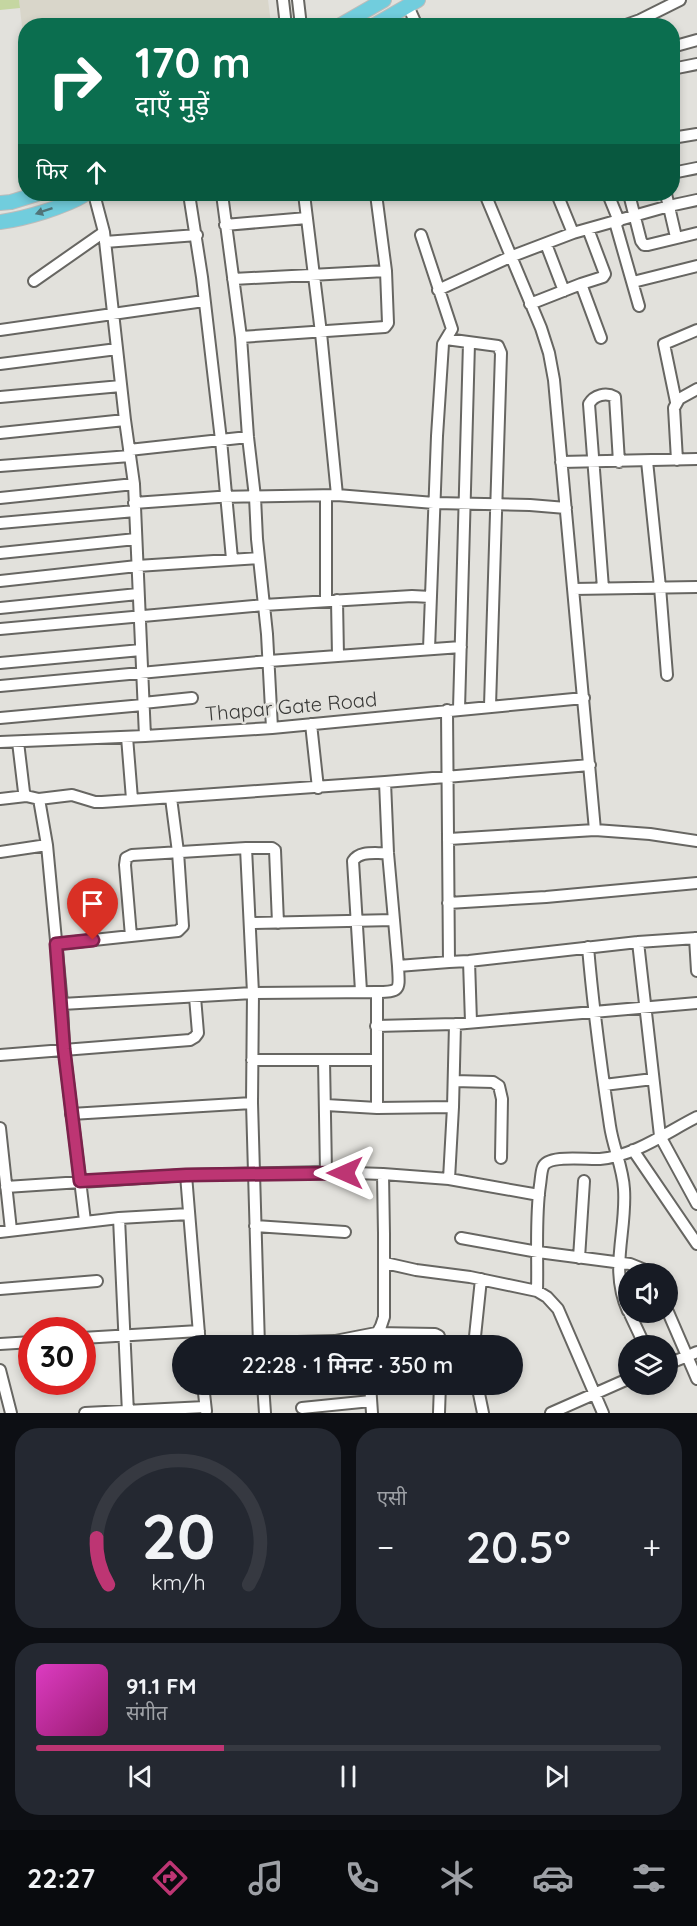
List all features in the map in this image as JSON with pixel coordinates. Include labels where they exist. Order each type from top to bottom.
[{"type":"main road","points":[[353,18],[384,0]]},
{"type":"main road","points":[[387,18],[413,3]]},
{"type":"main road","points":[[0,203],[18,200]]},
{"type":"main road","points":[[0,222],[25,217],[73,201]]},
{"type":"street","points":[[283,0],[285,18]]},
{"type":"street","points":[[298,0],[300,18]]},
{"type":"street","points":[[644,18],[680,0]]},
{"type":"street","points":[[413,3],[416,18]]},
{"type":"street","points":[[680,45],[697,40]]},
{"type":"street","points":[[680,67],[697,64]]},
{"type":"street","points":[[680,137],[697,134]]},
{"type":"street","points":[[680,171],[697,168]]},
{"type":"street","points":[[438,290],[510,257],[573,233],[697,200]]},
{"type":"street","points":[[96,201],[104,237],[134,483],[145,736]]},
{"type":"street","points":[[190,201],[197,235],[221,440],[232,559]]},
{"type":"street","points":[[223,201],[241,337],[269,661],[272,728]]},
{"type":"street","points":[[305,201],[321,333],[331,495],[332,600],[338,656]]},
{"type":"street","points":[[241,337],[385,327],[388,323],[386,271],[377,201]]},
{"type":"street","points":[[487,201],[549,352],[554,381],[596,830]]},
{"type":"street","points":[[560,201],[573,233]]},
{"type":"street","points":[[610,201],[639,306]]},
{"type":"street","points":[[630,201],[644,245],[697,233]]},
{"type":"street","points":[[668,201],[676,237]]},
{"type":"street","points":[[225,225],[307,218]]},
{"type":"street","points":[[530,304],[605,274],[588,229]]},
{"type":"street","points":[[34,281],[104,237],[197,235]]},
{"type":"street","points":[[421,235],[451,325],[451,332],[443,344],[437,424],[429,649]]},
{"type":"street","points":[[546,244],[564,291]]},
{"type":"street","points":[[633,282],[697,266]]},
{"type":"street","points":[[233,279],[386,271]]},
{"type":"street","points":[[581,284],[601,339]]},
{"type":"street","points":[[0,330],[204,301]]},
{"type":"street","points":[[677,460],[674,408],[676,402],[664,344],[697,330]]},
{"type":"street","points":[[446,339],[498,346],[501,353],[490,706]]},
{"type":"street","points":[[459,709],[469,343]]},
{"type":"street","points":[[0,364],[117,349]]},
{"type":"street","points":[[0,398],[121,386]]},
{"type":"street","points":[[676,402],[697,389]]},
{"type":"street","points":[[603,588],[589,404],[595,397],[605,395],[615,397],[619,462]]},
{"type":"street","points":[[0,433],[125,420]]},
{"type":"street","points":[[0,466],[129,453],[248,437]]},
{"type":"street","points":[[561,462],[697,459]]},
{"type":"street","points":[[646,461],[667,675]]},
{"type":"street","points":[[0,498],[134,483]]},
{"type":"street","points":[[0,523],[227,497],[331,495],[434,503],[530,504],[566,508]]},
{"type":"street","points":[[0,553],[136,539]]},
{"type":"street","points":[[0,581],[137,566],[259,558]]},
{"type":"street","points":[[573,589],[697,587]]},
{"type":"street","points":[[0,609],[138,594]]},
{"type":"street","points":[[0,629],[264,605],[412,596],[431,597]]},
{"type":"street","points":[[0,686],[461,646]]},
{"type":"street","points":[[0,663],[141,650]]},
{"type":"street","points":[[0,718],[192,698]]},
{"type":"street","name":"Thapar Gate Road","points":[[0,742],[272,728],[584,698]]},
{"type":"street","points":[[447,710],[449,962]]},
{"type":"street","points":[[311,724],[318,788]]},
{"type":"street","points":[[127,737],[132,799]]},
{"type":"street","points":[[18,742],[26,796]]},
{"type":"street","points":[[0,799],[26,796],[39,799],[72,795],[95,802],[171,798],[590,765]]},
{"type":"street","points":[[62,1004],[253,993],[394,992],[397,990],[399,987],[398,966],[388,853],[385,782]]},
{"type":"street","points":[[56,944],[182,929],[178,852],[171,798]]},
{"type":"street","points":[[39,799],[47,845],[64,1049],[85,1221]]},
{"type":"street","points":[[449,839],[596,830],[650,834],[697,842]]},
{"type":"street","points":[[0,852],[47,845]]},
{"type":"street","points":[[246,848],[253,993],[252,1103],[259,1335]]},
{"type":"street","points":[[131,936],[125,865],[126,858],[132,855],[272,848],[275,850],[278,923]]},
{"type":"street","points":[[361,991],[353,861],[356,856],[362,854],[388,853]]},
{"type":"street","points":[[448,903],[546,897],[697,883]]},
{"type":"street","points":[[250,923],[394,920]]},
{"type":"street","points":[[398,966],[696,938],[697,971]]},
{"type":"street","points":[[638,942],[660,1136],[697,1204]]},
{"type":"street","points":[[461,1238],[618,1263],[624,1187],[604,1085],[588,947]]},
{"type":"street","points":[[469,961],[471,1022]]},
{"type":"street","points":[[377,992],[377,1108]]},
{"type":"street","points":[[0,1055],[190,1040],[198,1033],[195,997]]},
{"type":"street","points":[[376,1026],[455,1024],[697,1003]]},
{"type":"street","points":[[449,1179],[455,1024]]},
{"type":"street","points":[[252,1060],[376,1060]]},
{"type":"street","points":[[324,1060],[326,1172]]},
{"type":"street","points":[[604,1085],[653,1079]]},
{"type":"street","points":[[454,1081],[493,1082],[499,1086],[502,1099],[501,1158]]},
{"type":"street","points":[[71,1114],[252,1103]]},
{"type":"street","points":[[326,1105],[377,1108],[453,1107]]},
{"type":"street","points":[[537,1291],[539,1195],[543,1166],[555,1159],[617,1157],[697,1117]]},
{"type":"street","points":[[0,1128],[2,1171],[6,1187],[5,1231],[85,1221],[189,1214]]},
{"type":"street","points":[[633,1150],[697,1244]]},
{"type":"street","points":[[6,1187],[186,1175],[326,1172],[449,1179],[539,1195]]},
{"type":"street","points":[[376,1333],[384,1317],[383,1174]]},
{"type":"street","points":[[186,1175],[199,1335]]},
{"type":"street","points":[[579,1258],[584,1181]]},
{"type":"street","points":[[119,1218],[128,1412]]},
{"type":"street","points":[[255,1226],[345,1232]]},
{"type":"street","points":[[385,1263],[481,1279],[537,1291],[547,1297],[558,1309],[603,1413]]},
{"type":"street","points":[[475,1335],[481,1279]]},
{"type":"street","points":[[0,1289],[97,1281]]},
{"type":"street","points":[[674,1323],[692,1354],[697,1379]]},
{"type":"street","points":[[96,1337],[199,1331]]},
{"type":"street","points":[[366,1335],[376,1333],[437,1335]]},
{"type":"street","points":[[0,1344],[18,1342]]},
{"type":"street","points":[[678,1360],[692,1354]]},
{"type":"street","points":[[0,1370],[11,1413]]},
{"type":"street","points":[[551,1413],[618,1383]]},
{"type":"street","points":[[85,1413],[206,1410],[204,1395]]},
{"type":"street","points":[[263,1395],[265,1413]]},
{"type":"street","points":[[371,1395],[372,1413]]},
{"type":"street","points":[[439,1413],[440,1395]]},
{"type":"street","points":[[479,1395],[483,1413]]},
{"type":"street","points":[[302,1408],[371,1401]]},
{"type":"shaded area","points":[[19,0],[268,0],[270,18],[21,18]]},
{"type":"green space","points":[[0,0],[19,0],[20,8],[0,10]]},
{"type":"route","points":[[93,940],[56,944],[64,1049],[80,1181],[186,1175],[345,1173]]}]
